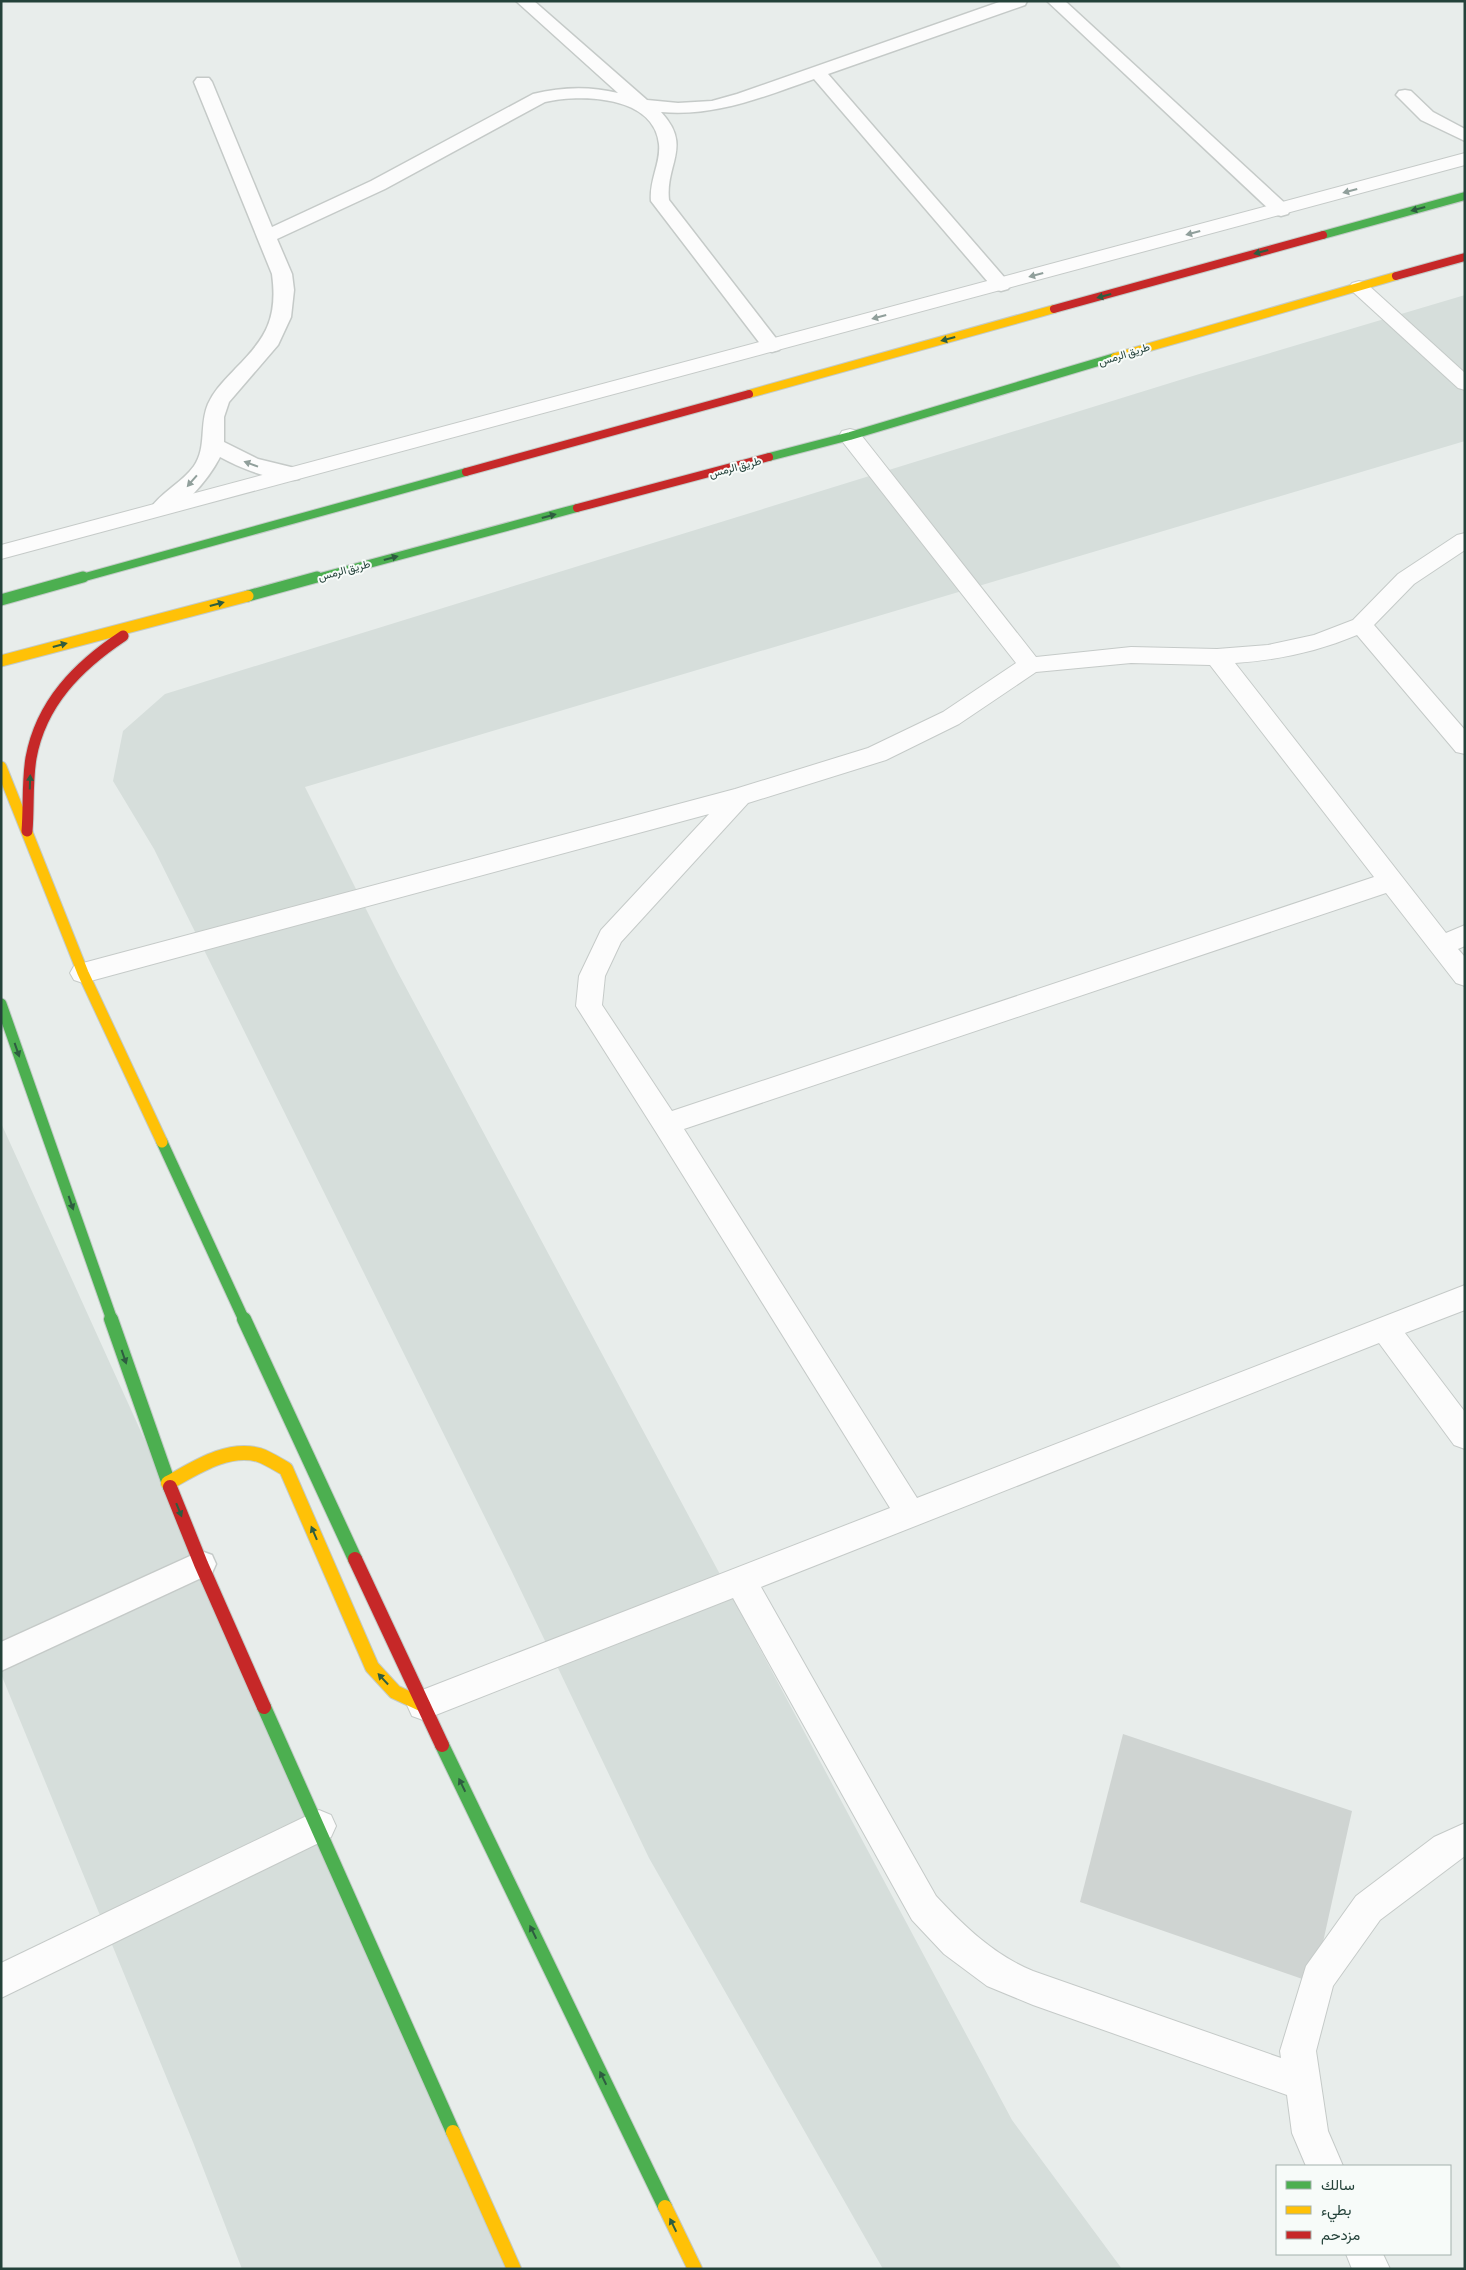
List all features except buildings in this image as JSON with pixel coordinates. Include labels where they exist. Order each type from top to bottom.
[{"type":"main road","points":[[1,600],[1465,196]]},
{"type":"main road","name":"طريق الرمس","points":[[1,661],[850,436],[1194,333],[1465,256]]},
{"type":"main road","points":[[27,831],[31,758],[37,732],[49,706],[67,682],[89,660],[116,640],[145,623]]},
{"type":"main road","points":[[1,767],[83,973],[424,1705],[695,2269]]},
{"type":"main road","points":[[1,1004],[168,1483],[201,1564],[319,1826],[514,2269]]},
{"type":"main road","points":[[168,1483],[220,1458],[242,1454],[264,1456],[286,1468],[372,1667],[395,1692],[424,1705]]},
{"type":"street","points":[[1,552],[1281,210],[1465,159]]},
{"type":"street","points":[[1359,287],[1465,384]]},
{"type":"street","points":[[850,436],[1030,665]]},
{"type":"street","points":[[83,973],[739,797],[877,754],[951,718],[1030,665],[1131,655],[1217,656],[1268,653],[1320,642],[1361,625],[1406,579],[1465,540]]},
{"type":"street","points":[[1361,625],[1465,746]]},
{"type":"street","points":[[1217,656],[1465,976]]},
{"type":"street","points":[[739,797],[610,937],[592,976],[588,1006],[666,1124],[910,1514]]},
{"type":"street","points":[[666,1124],[1392,882]]},
{"type":"street","points":[[1442,946],[1465,934]]},
{"type":"street","points":[[424,1705],[1465,1297]]},
{"type":"street","points":[[1385,1329],[1465,1436]]},
{"type":"street","points":[[740,1580],[924,1908],[956,1942],[1000,1974],[1033,1988],[1303,2083]]},
{"type":"street","points":[[1,1981],[319,1826]]},
{"type":"street","points":[[1325,2165],[1310,2133],[1298,2050],[1318,1978],[1368,1908],[1446,1848],[1465,1839]]},
{"type":"street","points":[[1365,2255],[1371,2269]]},
{"type":"lane","points":[[524,1],[645,105],[656,117],[664,129],[668,143],[667,154],[657,188],[660,201],[772,346]]},
{"type":"lane","points":[[266,238],[378,185],[539,98],[557,94],[587,92],[645,105],[678,108],[712,106],[743,98],[818,73],[1019,1]]},
{"type":"lane","points":[[1055,1],[1281,210]]},
{"type":"lane","points":[[818,73],[1001,284]]},
{"type":"lane","points":[[161,509],[195,478],[207,461],[213,444],[212,426],[217,407],[227,389],[263,354],[276,333],[284,312],[286,293],[282,274],[203,82]]},
{"type":"lane","points":[[1405,95],[1427,116],[1465,136]]},
{"type":"lane","points":[[213,444],[229,455],[248,463],[292,474]]},
{"type":"lane","points":[[1,1657],[201,1564]]},
{"type":"shaded area","points":[[1465,295],[1465,441],[305,787],[396,969],[1012,2120],[1122,2269],[883,2269],[649,1858],[512,1572],[154,849],[113,781],[123,731],[165,694],[1196,375]]},
{"type":"shaded area","points":[[1,1123],[201,1564],[510,2269],[242,2269],[193,2142],[1,1674]]},
{"type":"traffic: fast","points":[[1323,235],[1465,196]]},
{"type":"traffic: fast","points":[[769,457],[850,436],[1115,357]]},
{"type":"traffic: fast","points":[[1,600],[466,472]]},
{"type":"traffic: fast","points":[[248,596],[577,508]]},
{"type":"traffic: fast","points":[[1,1004],[170,1487]]},
{"type":"traffic: fast","points":[[162,1142],[355,1559]]},
{"type":"traffic: fast","points":[[264,1707],[453,2132]]},
{"type":"traffic: fast","points":[[442,1745],[665,2207]]},
{"type":"traffic: slow","points":[[1115,357],[1396,276]]},
{"type":"traffic: slow","points":[[749,394],[1054,309]]},
{"type":"traffic: slow","points":[[1,661],[248,596]]},
{"type":"traffic: slow","points":[[1,767],[83,973],[162,1142]]},
{"type":"traffic: slow","points":[[168,1483],[210,1462],[244,1453],[259,1455],[286,1469],[372,1667],[395,1692],[423,1705]]},
{"type":"traffic: slow","points":[[453,2132],[514,2269]]},
{"type":"traffic: slow","points":[[665,2207],[695,2269]]},
{"type":"traffic: jam","points":[[1054,309],[1323,235]]},
{"type":"traffic: jam","points":[[1396,276],[1465,257]]},
{"type":"traffic: jam","points":[[466,472],[749,394]]},
{"type":"traffic: jam","points":[[577,508],[769,457]]},
{"type":"traffic: jam","points":[[27,831],[31,758],[35,738],[42,720],[63,687],[76,673],[106,647],[123,636]]},
{"type":"traffic: jam","points":[[170,1487],[201,1564],[264,1707]]},
{"type":"traffic: jam","points":[[355,1559],[442,1745]]}]
